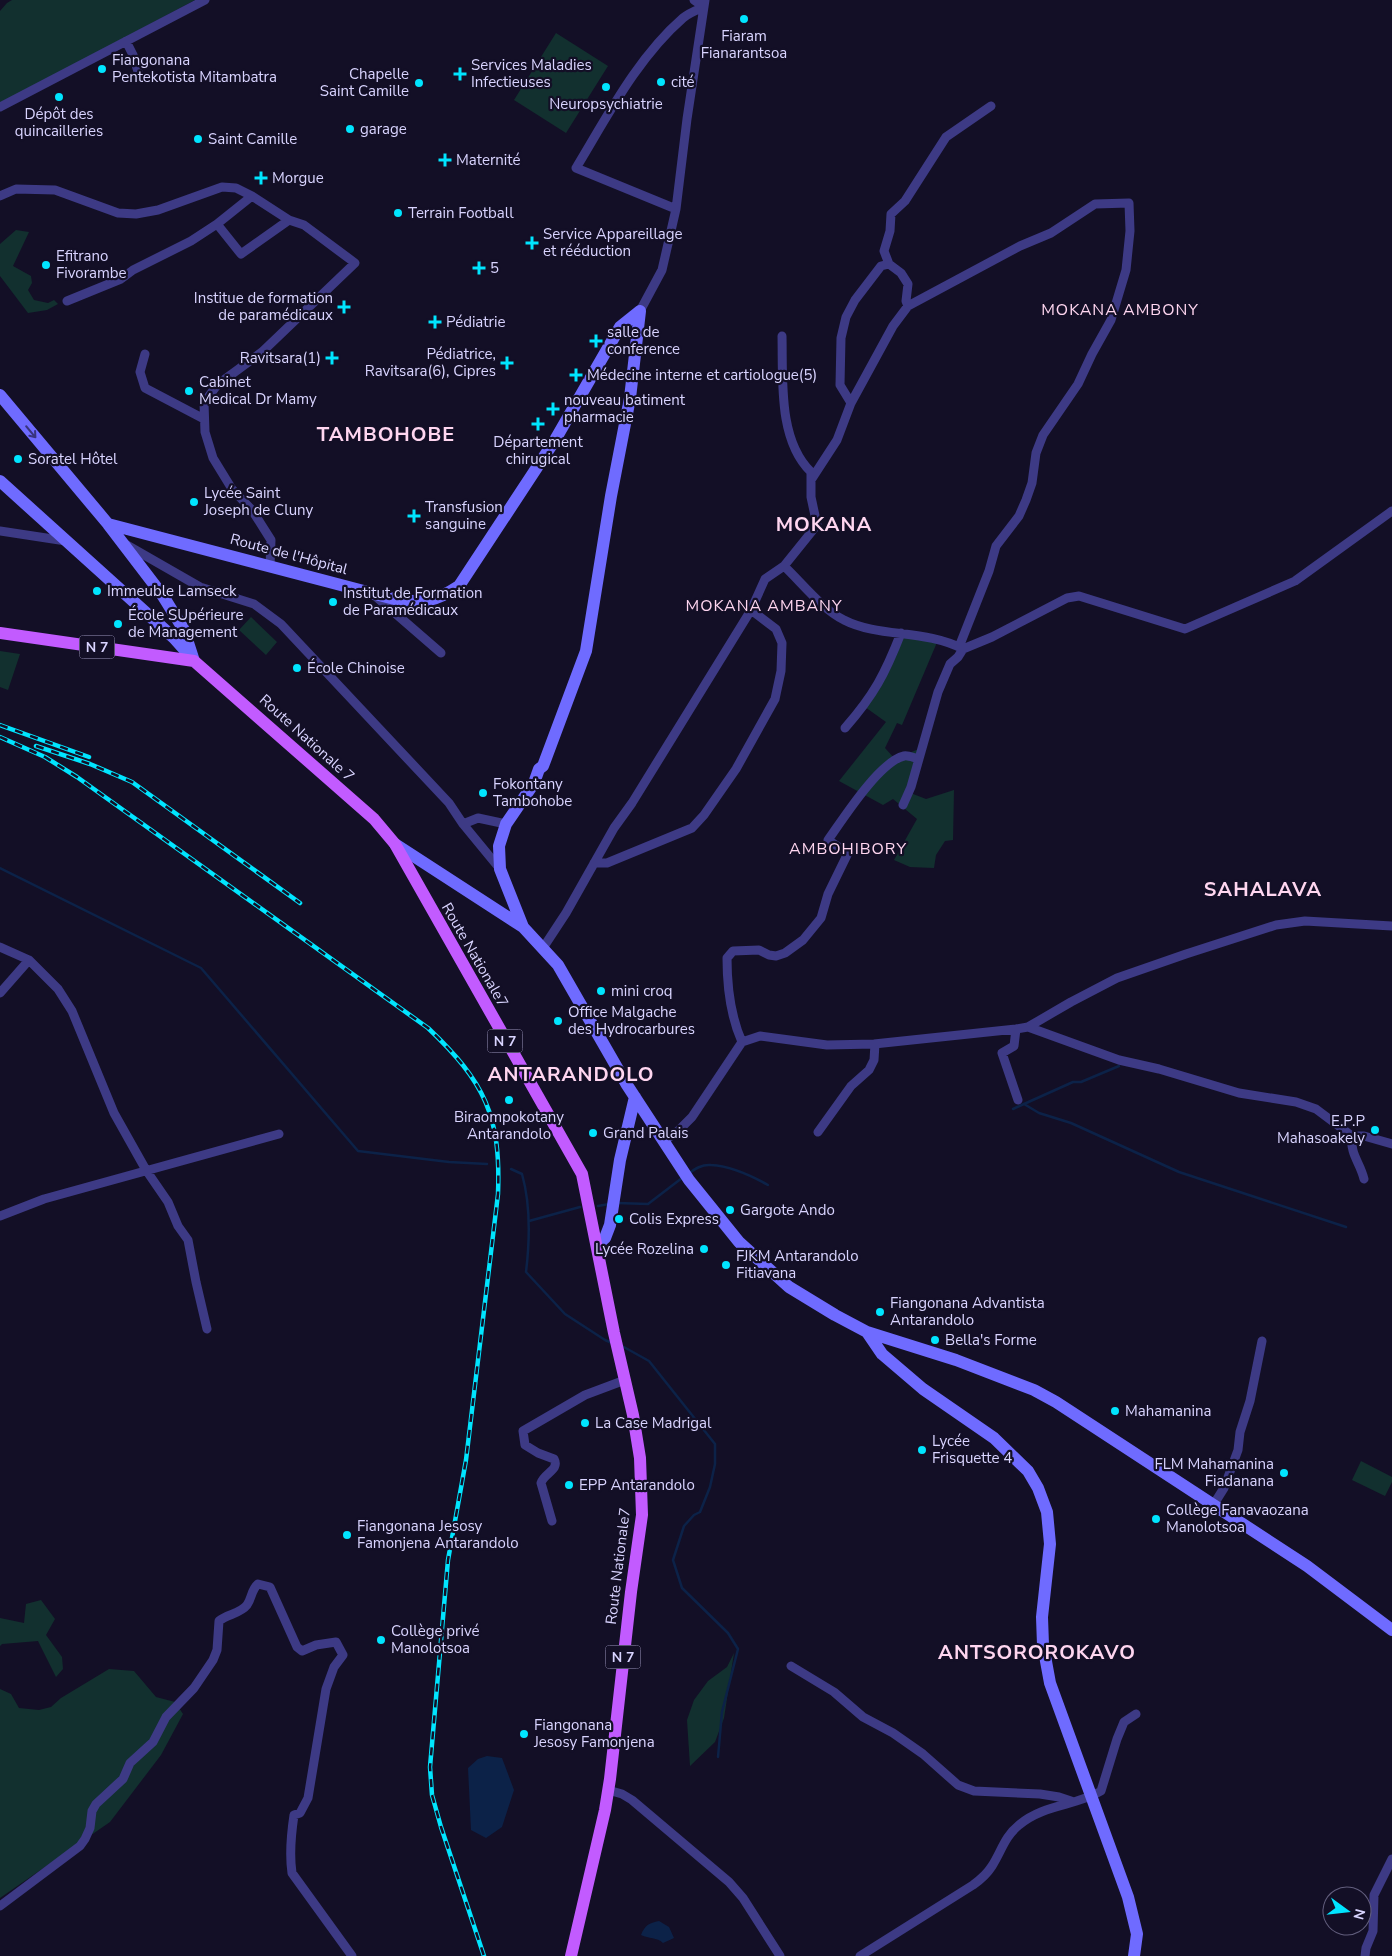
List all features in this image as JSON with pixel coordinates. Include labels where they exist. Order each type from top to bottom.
[{"type":"main road","name":"N 7","points":[[0,634],[194,661]]},
{"type":"main road","name":"Route Nationale 7","points":[[194,661],[374,819],[395,844]]},
{"type":"main road","name":"Route Nationale7","points":[[395,844],[582,1174],[614,1333],[633,1415],[640,1458],[642,1515],[608,1790],[601,1829],[571,1956]]},
{"type":"street","points":[[0,107],[205,0]]},
{"type":"street","points":[[694,0],[704,3]]},
{"type":"street","points":[[676,209],[576,168],[612,109],[652,52],[684,17],[704,3]]},
{"type":"street","points":[[500,869],[499,846],[506,824],[534,783],[586,651],[611,496],[630,398],[640,311],[662,270],[676,209],[704,3]]},
{"type":"street","points":[[126,41],[133,55],[139,75]]},
{"type":"street","points":[[908,306],[906,295],[909,288],[908,284],[901,273],[889,264],[884,251],[890,231],[890,214],[905,201],[946,136],[991,106]]},
{"type":"street","points":[[0,196],[16,189],[55,190],[118,213],[136,214],[158,210],[222,187],[236,188],[289,220],[304,225],[355,264],[262,352],[217,385],[204,404],[205,432],[213,458],[232,489],[252,510],[271,540],[270,566]]},
{"type":"street","points":[[67,301],[121,279],[133,270],[191,240],[217,224],[252,196]]},
{"type":"street","points":[[811,480],[837,440],[851,403],[893,326],[908,306],[1020,246],[1051,233],[1094,204],[1129,203],[1130,231],[1126,270],[1111,320],[1078,384],[1043,435],[1036,453],[1032,483],[1026,500],[1019,516],[996,546],[958,657],[950,664],[938,692],[919,759],[903,805]]},
{"type":"street","points":[[217,224],[241,254],[289,220]]},
{"type":"street","points":[[851,403],[840,385],[841,338],[846,318],[855,300],[881,266],[889,264]]},
{"type":"street","name":"Route de l'Hôpital","points":[[108,524],[372,594],[419,602],[442,598],[459,586],[556,440],[620,327],[640,311]]},
{"type":"street","points":[[543,948],[614,828],[632,803],[751,610],[765,579],[784,566],[817,525],[811,497],[811,472],[801,463],[796,454],[787,428],[783,384],[782,336]]},
{"type":"street","points":[[145,354],[140,372],[145,388],[204,419]]},
{"type":"street","points":[[0,395],[108,524],[163,596],[184,630],[194,661]]},
{"type":"street","points":[[0,481],[174,638],[194,661]]},
{"type":"street","points":[[784,566],[843,620],[859,626],[938,638],[961,648],[992,637],[1067,598],[1079,596],[1185,629],[1295,581],[1392,511]]},
{"type":"street","points":[[0,531],[66,541]]},
{"type":"street","points":[[121,542],[200,586],[254,604],[281,624],[449,804],[500,869],[523,927]]},
{"type":"street","points":[[372,594],[441,653]]},
{"type":"street","points":[[594,863],[607,863],[692,828],[704,815],[736,769],[775,699],[781,672],[782,643],[776,628],[751,610]]},
{"type":"street","points":[[845,728],[877,688],[889,667],[901,633]]},
{"type":"street","points":[[742,1042],[734,1024],[729,993],[727,958],[733,951],[759,950],[776,956],[786,953],[803,940],[821,918],[828,894],[848,853],[828,840],[852,805],[891,761],[906,756],[919,759]]},
{"type":"street","points":[[463,824],[478,818],[506,824]]},
{"type":"street","points":[[395,844],[523,927],[543,948],[558,966],[635,1097],[686,1175],[739,1242],[790,1287],[835,1315],[868,1332],[956,1360],[1034,1390],[1056,1402],[1325,1578],[1392,1630]]},
{"type":"street","points":[[664,1141],[678,1131],[692,1117],[742,1042],[760,1036],[828,1045],[872,1044],[1028,1027],[1118,978],[1276,925],[1305,921],[1392,926]]},
{"type":"street","points":[[0,947],[29,960],[58,988],[72,1011],[114,1113],[146,1170],[168,1202],[178,1226],[188,1240],[207,1329]]},
{"type":"street","points":[[0,993],[29,960]]},
{"type":"street","points":[[1028,1027],[1120,1060],[1160,1069],[1240,1093],[1296,1102],[1316,1109],[1352,1136],[1364,1136],[1392,1144]]},
{"type":"street","points":[[1016,1029],[1014,1046],[1002,1053],[1018,1100]]},
{"type":"street","points":[[818,1132],[850,1086],[869,1070],[874,1060],[872,1044]]},
{"type":"street","points":[[597,1245],[605,1238],[610,1225],[620,1160],[635,1097]]},
{"type":"street","points":[[0,1216],[44,1199],[279,1134]]},
{"type":"street","points":[[1352,1136],[1351,1148],[1362,1169],[1364,1179]]},
{"type":"street","points":[[868,1332],[882,1354],[923,1389],[994,1438],[1028,1471],[1038,1488],[1047,1512],[1050,1544],[1042,1616],[1043,1645],[1050,1684],[1090,1797],[1124,1882],[1137,1934],[1134,1956]]},
{"type":"street","points":[[1214,1504],[1224,1488],[1238,1450],[1240,1432],[1250,1401],[1262,1342]]},
{"type":"street","points":[[552,1521],[541,1483],[542,1479],[556,1466],[556,1463],[554,1458],[538,1453],[525,1445],[523,1431],[585,1395],[625,1380]]},
{"type":"street","points":[[0,1906],[80,1846],[90,1828],[92,1811],[96,1804],[123,1780],[130,1763],[153,1742],[166,1717],[194,1688],[213,1660],[218,1650],[219,1621],[247,1605],[254,1588],[258,1584],[270,1587],[297,1647],[302,1651],[316,1644],[336,1642],[343,1655],[334,1667],[326,1689],[308,1798],[300,1813],[294,1815],[290,1859],[292,1873],[352,1956]]},
{"type":"street","points":[[791,1666],[834,1692],[863,1717],[893,1733],[923,1754],[958,1785],[974,1791],[1040,1794],[1071,1801]]},
{"type":"street","points":[[860,1956],[986,1875],[1010,1833],[1020,1824],[1035,1814],[1071,1801],[1090,1797],[1101,1791],[1117,1738],[1124,1722],[1136,1714]]},
{"type":"street","points":[[608,1790],[622,1794],[632,1800],[734,1888],[780,1956]]},
{"type":"street","points":[[1365,1956],[1373,1931],[1374,1895],[1392,1859]]},
{"type":"green space","points":[[12,0],[195,0],[0,104],[0,11]]},
{"type":"green space","points":[[556,33],[608,66],[566,133],[514,100]]},
{"type":"green space","points":[[16,230],[29,232],[13,266],[31,276],[32,283],[28,290],[34,300],[48,303],[54,300],[58,304],[47,310],[28,313],[0,276],[0,244]]},
{"type":"green space","points":[[251,617],[277,642],[266,655],[239,630]]},
{"type":"green space","points":[[902,635],[938,640],[902,725],[897,723],[885,748],[895,759],[921,748],[908,792],[926,799],[954,790],[953,840],[945,841],[936,855],[934,868],[910,867],[894,860],[917,819],[893,799],[883,805],[839,781],[886,722],[865,707]]},
{"type":"green space","points":[[0,651],[20,654],[8,690],[0,687]]},
{"type":"green space","points":[[1361,1461],[1392,1477],[1392,1482],[1385,1496],[1352,1480]]},
{"type":"green space","points":[[41,1600],[55,1619],[46,1635],[62,1657],[63,1669],[56,1677],[38,1641],[2,1644],[0,1646],[0,1618],[24,1623],[26,1604]]},
{"type":"green space","points":[[734,1653],[724,1718],[715,1742],[690,1766],[687,1720],[694,1700],[708,1681],[727,1667]]},
{"type":"green space","points":[[109,1669],[134,1671],[156,1697],[175,1702],[183,1714],[161,1755],[110,1822],[0,1898],[0,1689],[11,1694],[19,1708],[39,1710],[51,1707],[61,1698]]},
{"type":"water","points":[[487,1756],[502,1758],[514,1790],[502,1827],[486,1838],[471,1830],[468,1768],[478,1759]]},
{"type":"water","points":[[659,1921],[669,1927],[674,1938],[663,1943],[641,1935],[648,1925]]},
{"type":"waterway","points":[[0,868],[201,968],[358,1151],[449,1162],[487,1164]]},
{"type":"waterway","points":[[1024,1104],[1073,1082],[1081,1082],[1119,1066]]},
{"type":"waterway","points":[[1013,1109],[1024,1104],[1039,1113],[1071,1123],[1179,1172],[1346,1227]]},
{"type":"waterway","points":[[688,1174],[702,1166],[726,1167],[768,1185]]},
{"type":"waterway","points":[[511,1169],[522,1174],[527,1198],[529,1235],[526,1272],[565,1314],[612,1343]]},
{"type":"waterway","points":[[617,1203],[648,1204],[682,1178]]},
{"type":"waterway","points":[[598,1206],[609,1204]]},
{"type":"waterway","points":[[529,1221],[580,1207]]},
{"type":"waterway","points":[[622,1346],[649,1361],[715,1444],[715,1464],[710,1487],[700,1512],[694,1515],[684,1526],[673,1560],[682,1588],[728,1633],[738,1649],[722,1712],[718,1757]]},
{"type":"railway","points":[[0,725],[89,757]]},
{"type":"railway","points":[[0,737],[45,757],[77,777],[428,1028],[463,1066],[486,1102],[496,1143],[498,1194],[466,1460],[448,1560],[430,1767],[432,1795],[441,1827],[484,1956]]},
{"type":"railway","points":[[36,746],[90,764],[132,782],[300,903]]},
{"type":"place","name":"Fiaram Fianarantsoa","points":[[744,19]]},
{"type":"place","name":"Fiangonana Pentekotista Mitambatra","points":[[102,69]]},
{"type":"place","name":"Services Maladies Infectieuses","points":[[460,74]]},
{"type":"place","name":"cité","points":[[661,82]]},
{"type":"place","name":"Chapelle Saint Camille","points":[[419,83]]},
{"type":"place","name":"Neuropsychiatrie","points":[[606,87]]},
{"type":"place","name":"Dépôt des quincailleries","points":[[59,97]]},
{"type":"place","name":"garage","points":[[350,129]]},
{"type":"place","name":"Saint Camille","points":[[198,139]]},
{"type":"place","name":"Maternité","points":[[445,160]]},
{"type":"place","name":"Morgue","points":[[261,178]]},
{"type":"place","name":"Terrain Football","points":[[398,213]]},
{"type":"place","name":"Service Appareillage et rééduction","points":[[532,243]]},
{"type":"place","name":"Efitrano Fivorambe","points":[[46,265]]},
{"type":"place","name":"5","points":[[479,268]]},
{"type":"place","name":"Institue de formation de paramédicaux","points":[[344,307]]},
{"type":"place","name":"Pédiatrie","points":[[435,322]]},
{"type":"place","name":"salle de conference","points":[[596,341]]},
{"type":"place","name":"Ravitsara(1)","points":[[332,358]]},
{"type":"place","name":"Pédiatrice, Ravitsara(6), Cipres","points":[[507,363]]},
{"type":"place","name":"Médecine interne et cartiologue(5)","points":[[576,375]]},
{"type":"place","name":"Cabinet Medical Dr Mamy","points":[[189,391]]},
{"type":"place","name":"nouveau batiment pharmacie","points":[[553,409]]},
{"type":"place","name":"Département chirugical","points":[[538,424]]},
{"type":"place","name":"Soratel Hôtel","points":[[18,459]]},
{"type":"place","name":"Lycée Saint Joseph de Cluny","points":[[194,502]]},
{"type":"place","name":"Transfusion sanguine","points":[[414,516]]},
{"type":"place","name":"Immeuble Lamseck","points":[[97,591]]},
{"type":"place","name":"Institut de Formation de Paramédicaux","points":[[333,602]]},
{"type":"place","name":"École SUpérieure de Management","points":[[118,624]]},
{"type":"place","name":"École Chinoise","points":[[297,668]]},
{"type":"place","name":"Fokontany Tambohobe","points":[[483,793]]},
{"type":"place","name":"mini croq","points":[[601,991]]},
{"type":"place","name":"Office Malgache des Hydrocarbures","points":[[558,1021]]},
{"type":"place","name":"Biraompokotany Antarandolo","points":[[509,1100]]},
{"type":"place","name":"E.P.P Mahasoakely","points":[[1375,1130]]},
{"type":"place","name":"Grand Palais","points":[[593,1133]]},
{"type":"place","name":"Gargote Ando","points":[[730,1210]]},
{"type":"place","name":"Colis Express","points":[[619,1219]]},
{"type":"place","name":"Lycée Rozelina","points":[[704,1249]]},
{"type":"place","name":"FJKM Antarandolo Fitiavana","points":[[726,1265]]},
{"type":"place","name":"Fiangonana Advantista Antarandolo","points":[[880,1312]]},
{"type":"place","name":"Bella's Forme","points":[[935,1340]]},
{"type":"place","name":"Mahamanina","points":[[1115,1411]]},
{"type":"place","name":"La Case Madrigal","points":[[585,1423]]},
{"type":"place","name":"Lycée Frisquette 4","points":[[922,1450]]},
{"type":"place","name":"FLM Mahamanina Fiadanana","points":[[1284,1473]]},
{"type":"place","name":"EPP Antarandolo","points":[[569,1485]]},
{"type":"place","name":"Collège Fanavaozana Manolotsoa","points":[[1156,1519]]},
{"type":"place","name":"Fiangonana Jesosy Famonjena Antarandolo","points":[[347,1535]]},
{"type":"place","name":"Collège privé Manolotsoa","points":[[381,1640]]},
{"type":"place","name":"Fiangonana Jesosy Famonjena","points":[[524,1734]]},
{"type":"district","name":"MOKANA AMBONY","points":[[1120,309]]},
{"type":"district","name":"TAMBOHOBE","points":[[386,434]]},
{"type":"district","name":"MOKANA","points":[[824,524]]},
{"type":"district","name":"MOKANA AMBANY","points":[[764,605]]},
{"type":"district","name":"AMBOHIBORY","points":[[848,848]]},
{"type":"district","name":"SAHALAVA","points":[[1263,889]]},
{"type":"district","name":"ANTARANDOLO","points":[[571,1074]]},
{"type":"district","name":"ANTSOROROKAVO","points":[[1037,1652]]}]
